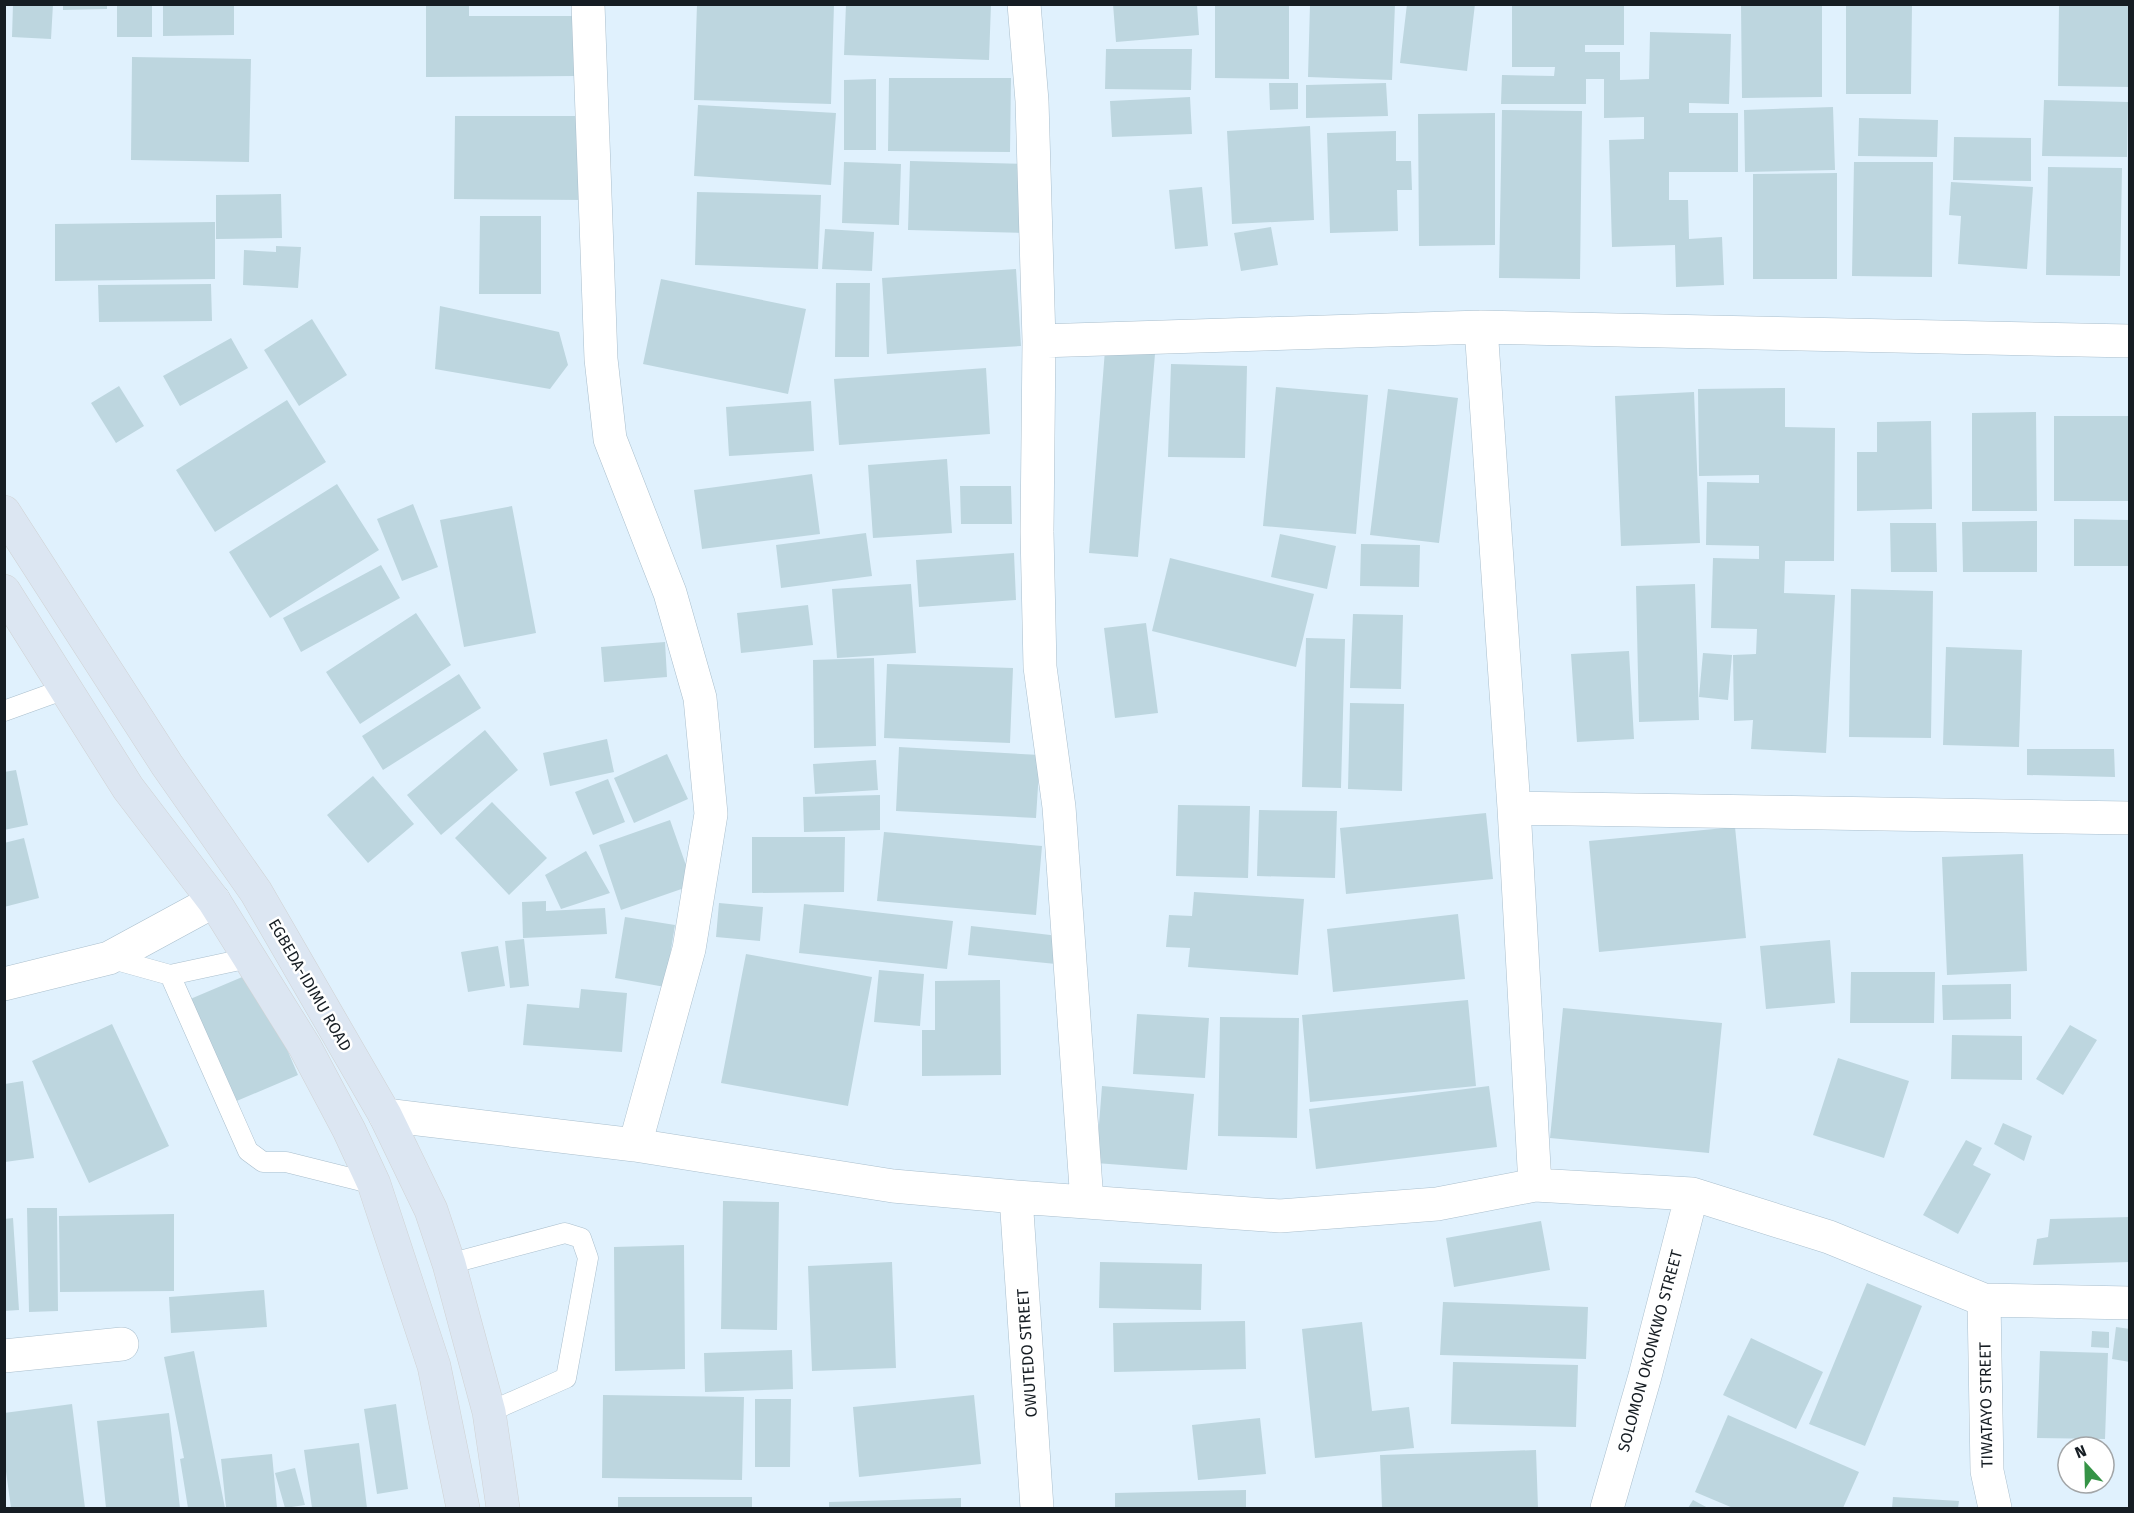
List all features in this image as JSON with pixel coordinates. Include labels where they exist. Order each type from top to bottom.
[{"type":"main road","name":"EGBEDA-IDIMU ROAD","points":[[4,512],[167,765],[256,892],[385,1115],[431,1210],[449,1264],[489,1412],[503,1509]]},
{"type":"main road","points":[[4,591],[128,788],[214,901],[305,1047],[349,1130],[374,1184],[434,1366],[463,1509]]},
{"type":"main road","points":[[128,788],[167,765]]},
{"type":"street","points":[[588,4],[601,359],[609,439],[670,593],[700,699],[711,814],[689,949],[635,1145]]},
{"type":"street","points":[[1024,4],[1032,101],[1038,341],[1037,532],[1040,667],[1059,807],[1087,1202]]},
{"type":"street","points":[[1038,341],[1481,327],[2130,341]]},
{"type":"street","points":[[1481,327],[1514,808],[1535,1185]]},
{"type":"street","points":[[1514,808],[2130,818]]},
{"type":"street","points":[[4,984],[109,958],[214,901]]},
{"type":"street","points":[[385,1115],[635,1145],[893,1186],[1280,1216],[1437,1204],[1535,1185],[1692,1194],[1829,1236],[1984,1300],[2130,1302]]},
{"type":"street","name":"SOLOMON OKONKWO STREET","points":[[1606,1509],[1645,1376],[1692,1194]]},
{"type":"street","name":"OWUTEDO STREET","points":[[1017,1197],[1037,1509]]},
{"type":"street","name":"TIWATAYO STREET","points":[[1984,1300],[1987,1471],[1995,1509]]},
{"type":"street","points":[[4,1356],[122,1344]]},
{"type":"lane","points":[[4,711],[65,689]]},
{"type":"lane","points":[[109,958],[170,975],[249,958]]},
{"type":"lane","points":[[170,975],[248,1151],[263,1162],[286,1162],[374,1184]]},
{"type":"lane","points":[[449,1264],[565,1233],[581,1238],[588,1258],[566,1378],[489,1412]]},
{"type":"building","points":[[13,4],[53,4],[51,39],[12,37]]},
{"type":"building","points":[[63,4],[107,4],[107,9],[63,10]]},
{"type":"building","points":[[117,4],[152,4],[152,37],[117,37]]},
{"type":"building","points":[[163,4],[234,4],[234,35],[163,36]]},
{"type":"building","points":[[426,4],[469,4],[469,16],[576,16],[576,76],[426,77]]},
{"type":"building","points":[[697,4],[834,4],[831,104],[694,100]]},
{"type":"building","points":[[846,4],[991,4],[989,60],[844,55]]},
{"type":"building","points":[[1113,4],[1197,4],[1199,35],[1116,42]]},
{"type":"building","points":[[1215,4],[1289,4],[1289,79],[1215,78]]},
{"type":"building","points":[[1310,4],[1395,4],[1392,80],[1308,77]]},
{"type":"building","points":[[1407,4],[1475,4],[1467,71],[1400,63]]},
{"type":"building","points":[[1512,4],[1624,4],[1624,45],[1585,45],[1585,52],[1620,52],[1620,80],[1649,79],[1650,32],[1731,34],[1729,104],[1689,103],[1689,113],[1738,113],[1738,172],[1669,172],[1669,200],[1688,200],[1689,239],[1722,237],[1724,285],[1676,287],[1675,245],[1612,247],[1609,140],[1644,139],[1644,117],[1604,118],[1604,79],[1586,79],[1586,104],[1501,104],[1502,75],[1554,76],[1555,67],[1512,67]]},
{"type":"building","points":[[1741,4],[1822,4],[1822,97],[1742,98]]},
{"type":"building","points":[[1846,4],[1912,4],[1911,94],[1846,94]]},
{"type":"building","points":[[2059,4],[2130,4],[2130,87],[2058,86]]},
{"type":"building","points":[[1106,49],[1192,49],[1191,90],[1105,89]]},
{"type":"building","points":[[132,57],[251,59],[249,162],[131,160]]},
{"type":"building","points":[[889,78],[1011,78],[1010,152],[888,151]]},
{"type":"building","points":[[876,79],[876,150],[844,150],[844,80]]},
{"type":"building","points":[[1269,83],[1298,83],[1298,109],[1270,110]]},
{"type":"building","points":[[1386,83],[1388,116],[1306,118],[1306,85]]},
{"type":"building","points":[[1190,97],[1192,134],[1112,137],[1110,101]]},
{"type":"building","points":[[2044,100],[2128,102],[2127,157],[2042,156]]},
{"type":"building","points":[[698,105],[836,113],[831,185],[694,176]]},
{"type":"building","points":[[1833,107],[1835,170],[1745,172],[1744,110]]},
{"type":"building","points":[[1502,110],[1582,111],[1580,279],[1499,278]]},
{"type":"building","points":[[1495,113],[1495,245],[1419,246],[1418,114]]},
{"type":"building","points":[[455,116],[590,116],[589,200],[454,199]]},
{"type":"building","points":[[1859,118],[1938,120],[1937,157],[1858,156]]},
{"type":"building","points":[[1310,126],[1314,220],[1232,224],[1227,131]]},
{"type":"building","points":[[1396,131],[1396,161],[1411,161],[1412,190],[1397,190],[1398,231],[1330,233],[1327,133]]},
{"type":"building","points":[[1954,137],[2031,138],[2031,181],[1953,180]]},
{"type":"building","points":[[910,161],[1030,164],[1027,233],[908,230]]},
{"type":"building","points":[[844,162],[901,164],[899,225],[842,223]]},
{"type":"building","points":[[1854,162],[1933,162],[1932,277],[1852,276]]},
{"type":"building","points":[[2048,167],[2122,168],[2120,276],[2046,275]]},
{"type":"building","points":[[1837,173],[1837,279],[1753,279],[1753,174]]},
{"type":"building","points":[[1951,182],[2033,187],[2027,269],[1958,264],[1961,216],[1949,215]]},
{"type":"building","points":[[1202,187],[1208,246],[1175,249],[1169,190]]},
{"type":"building","points":[[697,192],[821,195],[818,269],[695,265]]},
{"type":"building","points":[[281,194],[282,238],[216,239],[216,195]]},
{"type":"building","points":[[480,216],[541,216],[541,294],[479,294]]},
{"type":"building","points":[[215,222],[215,279],[55,281],[55,224]]},
{"type":"building","points":[[1271,227],[1278,265],[1241,271],[1234,233]]},
{"type":"building","points":[[825,229],[874,232],[872,271],[822,269]]},
{"type":"building","points":[[276,246],[301,247],[298,288],[243,285],[244,250],[276,252]]},
{"type":"building","points":[[1016,269],[1021,346],[887,354],[882,278]]},
{"type":"building","points":[[661,279],[806,309],[788,394],[643,364]]},
{"type":"building","points":[[836,283],[870,283],[869,357],[835,357]]},
{"type":"building","points":[[211,284],[212,321],[99,322],[98,285]]},
{"type":"building","points":[[440,306],[559,332],[568,365],[550,389],[435,369]]},
{"type":"building","points":[[312,319],[347,375],[299,406],[264,350]]},
{"type":"building","points":[[231,338],[248,368],[180,406],[163,376]]},
{"type":"building","points":[[1105,350],[1155,354],[1138,557],[1089,553]]},
{"type":"building","points":[[1171,364],[1247,366],[1245,458],[1168,457]]},
{"type":"building","points":[[986,368],[990,434],[839,445],[834,379]]},
{"type":"building","points":[[119,386],[144,426],[116,443],[91,403]]},
{"type":"building","points":[[1276,387],[1368,395],[1356,534],[1263,526]]},
{"type":"building","points":[[1785,388],[1785,427],[1835,428],[1834,561],[1785,561],[1784,593],[1835,595],[1826,753],[1751,749],[1753,720],[1734,721],[1733,655],[1756,654],[1757,629],[1711,628],[1713,558],[1759,559],[1759,546],[1706,545],[1707,482],[1759,483],[1759,475],[1699,476],[1698,389]]},
{"type":"building","points":[[1388,389],[1458,398],[1439,543],[1370,535]]},
{"type":"building","points":[[1694,392],[1700,543],[1621,546],[1615,396]]},
{"type":"building","points":[[287,400],[326,462],[215,532],[176,470]]},
{"type":"building","points":[[811,401],[814,451],[729,456],[726,407]]},
{"type":"building","points":[[2036,412],[2037,511],[1972,511],[1972,413]]},
{"type":"building","points":[[2054,416],[2130,416],[2130,501],[2054,501]]},
{"type":"building","points":[[1931,421],[1932,509],[1857,511],[1857,452],[1877,452],[1877,422]]},
{"type":"building","points":[[947,459],[952,533],[873,538],[868,465]]},
{"type":"building","points":[[812,474],[820,534],[702,549],[694,490]]},
{"type":"building","points":[[337,484],[379,550],[270,618],[229,552]]},
{"type":"building","points":[[960,486],[1011,486],[1012,524],[961,524]]},
{"type":"building","points":[[413,504],[438,567],[402,581],[377,519]]},
{"type":"building","points":[[512,506],[536,633],[464,647],[440,520]]},
{"type":"building","points":[[2074,519],[2130,520],[2130,566],[2074,566]]},
{"type":"building","points":[[2037,521],[2037,572],[1963,572],[1962,522]]},
{"type":"building","points":[[1890,523],[1936,523],[1937,572],[1891,572]]},
{"type":"building","points":[[866,533],[872,576],[781,588],[776,545]]},
{"type":"building","points":[[1280,534],[1336,546],[1327,589],[1271,577]]},
{"type":"building","points":[[1361,544],[1420,545],[1419,587],[1360,586]]},
{"type":"building","points":[[1014,553],[1016,600],[919,607],[916,560]]},
{"type":"building","points":[[1170,558],[1314,594],[1296,667],[1152,631]]},
{"type":"building","points":[[381,565],[400,598],[301,652],[283,618]]},
{"type":"building","points":[[911,584],[916,653],[837,658],[832,589]]},
{"type":"building","points":[[1695,584],[1699,720],[1639,722],[1636,586]]},
{"type":"building","points":[[1851,589],[1933,591],[1931,738],[1849,737]]},
{"type":"building","points":[[808,605],[813,645],[741,653],[737,613]]},
{"type":"building","points":[[416,613],[451,665],[360,724],[326,672]]},
{"type":"building","points":[[1353,614],[1403,615],[1401,689],[1350,688]]},
{"type":"building","points":[[1146,623],[1158,713],[1115,718],[1104,628]]},
{"type":"building","points":[[1306,638],[1345,639],[1341,788],[1302,787]]},
{"type":"building","points":[[665,642],[667,677],[604,682],[601,647]]},
{"type":"building","points":[[1946,647],[2022,650],[2019,747],[1943,745]]},
{"type":"building","points":[[1629,651],[1634,739],[1577,742],[1571,654]]},
{"type":"building","points":[[1703,653],[1732,655],[1728,700],[1699,697]]},
{"type":"building","points":[[874,658],[876,746],[814,748],[813,660]]},
{"type":"building","points":[[887,664],[1013,668],[1010,743],[884,738]]},
{"type":"building","points":[[459,674],[481,708],[383,770],[362,736]]},
{"type":"building","points":[[1350,703],[1404,704],[1402,791],[1348,789]]},
{"type":"building","points":[[485,730],[518,770],[441,835],[407,795]]},
{"type":"building","points":[[607,739],[614,772],[550,786],[543,753]]},
{"type":"building","points":[[899,747],[1040,755],[1036,818],[896,811]]},
{"type":"building","points":[[2027,749],[2114,749],[2115,777],[2027,775]]},
{"type":"building","points":[[667,754],[688,799],[634,823],[614,778]]},
{"type":"building","points":[[876,760],[878,790],[815,794],[813,764]]},
{"type":"building","points":[[16,770],[28,825],[4,830],[4,772]]},
{"type":"building","points":[[373,776],[414,824],[368,863],[327,815]]},
{"type":"building","points":[[608,779],[625,822],[593,835],[575,792]]},
{"type":"building","points":[[880,795],[880,830],[804,832],[803,797]]},
{"type":"building","points":[[492,802],[547,858],[509,895],[455,838]]},
{"type":"building","points":[[1178,805],[1250,806],[1248,878],[1176,876]]},
{"type":"building","points":[[1259,810],[1337,811],[1335,878],[1257,876]]},
{"type":"building","points":[[1486,813],[1493,879],[1346,894],[1340,828]]},
{"type":"building","points":[[670,820],[693,885],[621,910],[599,845]]},
{"type":"building","points":[[1735,827],[1746,938],[1599,952],[1589,841]]},
{"type":"building","points":[[884,832],[1042,846],[1036,915],[877,901]]},
{"type":"building","points":[[752,837],[845,837],[844,892],[752,893]]},
{"type":"building","points":[[24,838],[39,898],[4,907],[4,843]]},
{"type":"building","points":[[586,851],[610,893],[561,909],[545,875]]},
{"type":"building","points":[[2023,854],[2027,971],[1947,975],[1942,857]]},
{"type":"building","points":[[1194,892],[1304,899],[1298,975],[1188,967],[1190,948],[1166,947],[1169,915],[1192,916]]},
{"type":"building","points":[[546,901],[546,911],[605,908],[607,934],[523,938],[522,902]]},
{"type":"building","points":[[719,903],[763,907],[760,941],[716,937]]},
{"type":"building","points":[[804,904],[953,921],[947,969],[799,953]]},
{"type":"building","points":[[1458,914],[1465,979],[1333,992],[1327,929]]},
{"type":"building","points":[[625,917],[675,925],[665,987],[615,978]]},
{"type":"building","points":[[971,926],[1059,936],[1056,964],[968,955]]},
{"type":"building","points":[[524,939],[529,986],[510,988],[505,941]]},
{"type":"building","points":[[1830,940],[1835,1003],[1766,1009],[1760,946]]},
{"type":"building","points":[[498,946],[505,986],[468,992],[461,952]]},
{"type":"building","points":[[746,954],[872,977],[848,1106],[721,1083]]},
{"type":"building","points":[[879,970],[924,974],[920,1026],[874,1022]]},
{"type":"building","points":[[254,972],[298,1075],[232,1103],[188,1000]]},
{"type":"building","points":[[1851,972],[1935,972],[1934,1023],[1850,1023]]},
{"type":"building","points":[[1000,980],[1001,1075],[922,1076],[922,1030],[935,1030],[935,981]]},
{"type":"building","points":[[2011,984],[2011,1019],[1943,1020],[1942,985]]},
{"type":"building","points":[[581,989],[627,993],[622,1052],[523,1045],[527,1004],[579,1008]]},
{"type":"building","points":[[1468,1000],[1476,1086],[1310,1102],[1302,1015]]},
{"type":"building","points":[[1563,1008],[1722,1023],[1709,1153],[1550,1138]]},
{"type":"building","points":[[1137,1014],[1209,1018],[1205,1078],[1133,1074]]},
{"type":"building","points":[[1220,1017],[1299,1018],[1297,1138],[1218,1136]]},
{"type":"building","points":[[112,1024],[169,1146],[89,1183],[32,1061]]},
{"type":"building","points":[[2070,1025],[2097,1040],[2063,1095],[2036,1079]]},
{"type":"building","points":[[1952,1035],[2022,1036],[2022,1080],[1951,1079]]},
{"type":"building","points":[[1838,1058],[1909,1081],[1884,1158],[1813,1135]]},
{"type":"building","points":[[23,1081],[34,1158],[5,1162],[5,1084]]},
{"type":"building","points":[[1102,1086],[1194,1094],[1187,1170],[1096,1163]]},
{"type":"building","points":[[1489,1086],[1497,1147],[1316,1169],[1309,1109]]},
{"type":"building","points":[[2003,1123],[2032,1136],[2024,1161],[1994,1144]]},
{"type":"building","points":[[1966,1140],[1982,1148],[1973,1165],[1991,1174],[1958,1234],[1923,1215]]},
{"type":"building","points":[[723,1201],[779,1202],[777,1330],[721,1329]]},
{"type":"building","points":[[27,1208],[57,1208],[58,1311],[29,1312]]},
{"type":"building","points":[[174,1214],[174,1291],[60,1292],[59,1216]]},
{"type":"building","points":[[2130,1217],[2130,1262],[2033,1265],[2037,1239],[2048,1237],[2050,1219]]},
{"type":"building","points":[[13,1218],[19,1310],[4,1311],[4,1219]]},
{"type":"building","points":[[1541,1221],[1550,1270],[1454,1287],[1446,1238]]},
{"type":"building","points":[[684,1245],[685,1369],[615,1371],[614,1247]]},
{"type":"building","points":[[892,1262],[896,1368],[812,1371],[808,1266]]},
{"type":"building","points":[[1100,1262],[1202,1264],[1201,1310],[1099,1308]]},
{"type":"building","points":[[1867,1283],[1922,1306],[1865,1446],[1809,1424]]},
{"type":"building","points":[[264,1290],[267,1327],[171,1333],[169,1297]]},
{"type":"building","points":[[1443,1302],[1588,1307],[1586,1359],[1440,1355]]},
{"type":"building","points":[[1245,1321],[1246,1369],[1114,1372],[1113,1323]]},
{"type":"building","points":[[1362,1322],[1372,1411],[1409,1407],[1414,1448],[1315,1458],[1302,1329]]},
{"type":"building","points":[[2116,1327],[2130,1329],[2130,1362],[2112,1359]]},
{"type":"building","points":[[2092,1331],[2109,1332],[2109,1348],[2091,1347]]},
{"type":"building","points":[[1751,1338],[1823,1372],[1796,1429],[1723,1395]]},
{"type":"building","points":[[792,1350],[793,1389],[705,1392],[704,1353]]},
{"type":"building","points":[[194,1351],[225,1508],[188,1508],[180,1459],[184,1458],[164,1357]]},
{"type":"building","points":[[2040,1351],[2108,1353],[2105,1435],[2056,1435],[2056,1438],[2037,1438]]},
{"type":"building","points":[[1453,1362],[1578,1365],[1576,1427],[1451,1424]]},
{"type":"building","points":[[603,1395],[744,1397],[742,1480],[602,1478]]},
{"type":"building","points":[[974,1395],[981,1464],[859,1477],[853,1407]]},
{"type":"building","points":[[755,1399],[791,1399],[790,1467],[755,1467]]},
{"type":"building","points":[[72,1404],[85,1508],[11,1508],[4,1457],[4,1413]]},
{"type":"building","points":[[396,1404],[408,1489],[377,1494],[364,1409]]},
{"type":"building","points":[[169,1413],[180,1508],[106,1508],[97,1421]]},
{"type":"building","points":[[1728,1415],[1859,1472],[1843,1508],[1733,1508],[1695,1492]]},
{"type":"building","points":[[1260,1418],[1266,1474],[1198,1480],[1192,1425]]},
{"type":"building","points":[[359,1443],[367,1508],[312,1508],[304,1450]]},
{"type":"building","points":[[1536,1450],[1538,1508],[1382,1508],[1380,1455]]},
{"type":"building","points":[[272,1454],[277,1508],[226,1508],[221,1459]]},
{"type":"building","points":[[295,1468],[305,1505],[285,1508],[275,1473]]},
{"type":"building","points":[[1246,1490],[1246,1508],[1115,1508],[1115,1493]]},
{"type":"building","points":[[618,1497],[752,1497],[752,1508],[618,1508]]},
{"type":"building","points":[[1893,1497],[1959,1501],[1958,1508],[1892,1508]]},
{"type":"building","points":[[961,1498],[961,1508],[829,1508],[829,1502]]},
{"type":"building","points":[[1693,1500],[1708,1508],[1688,1508]]}]
